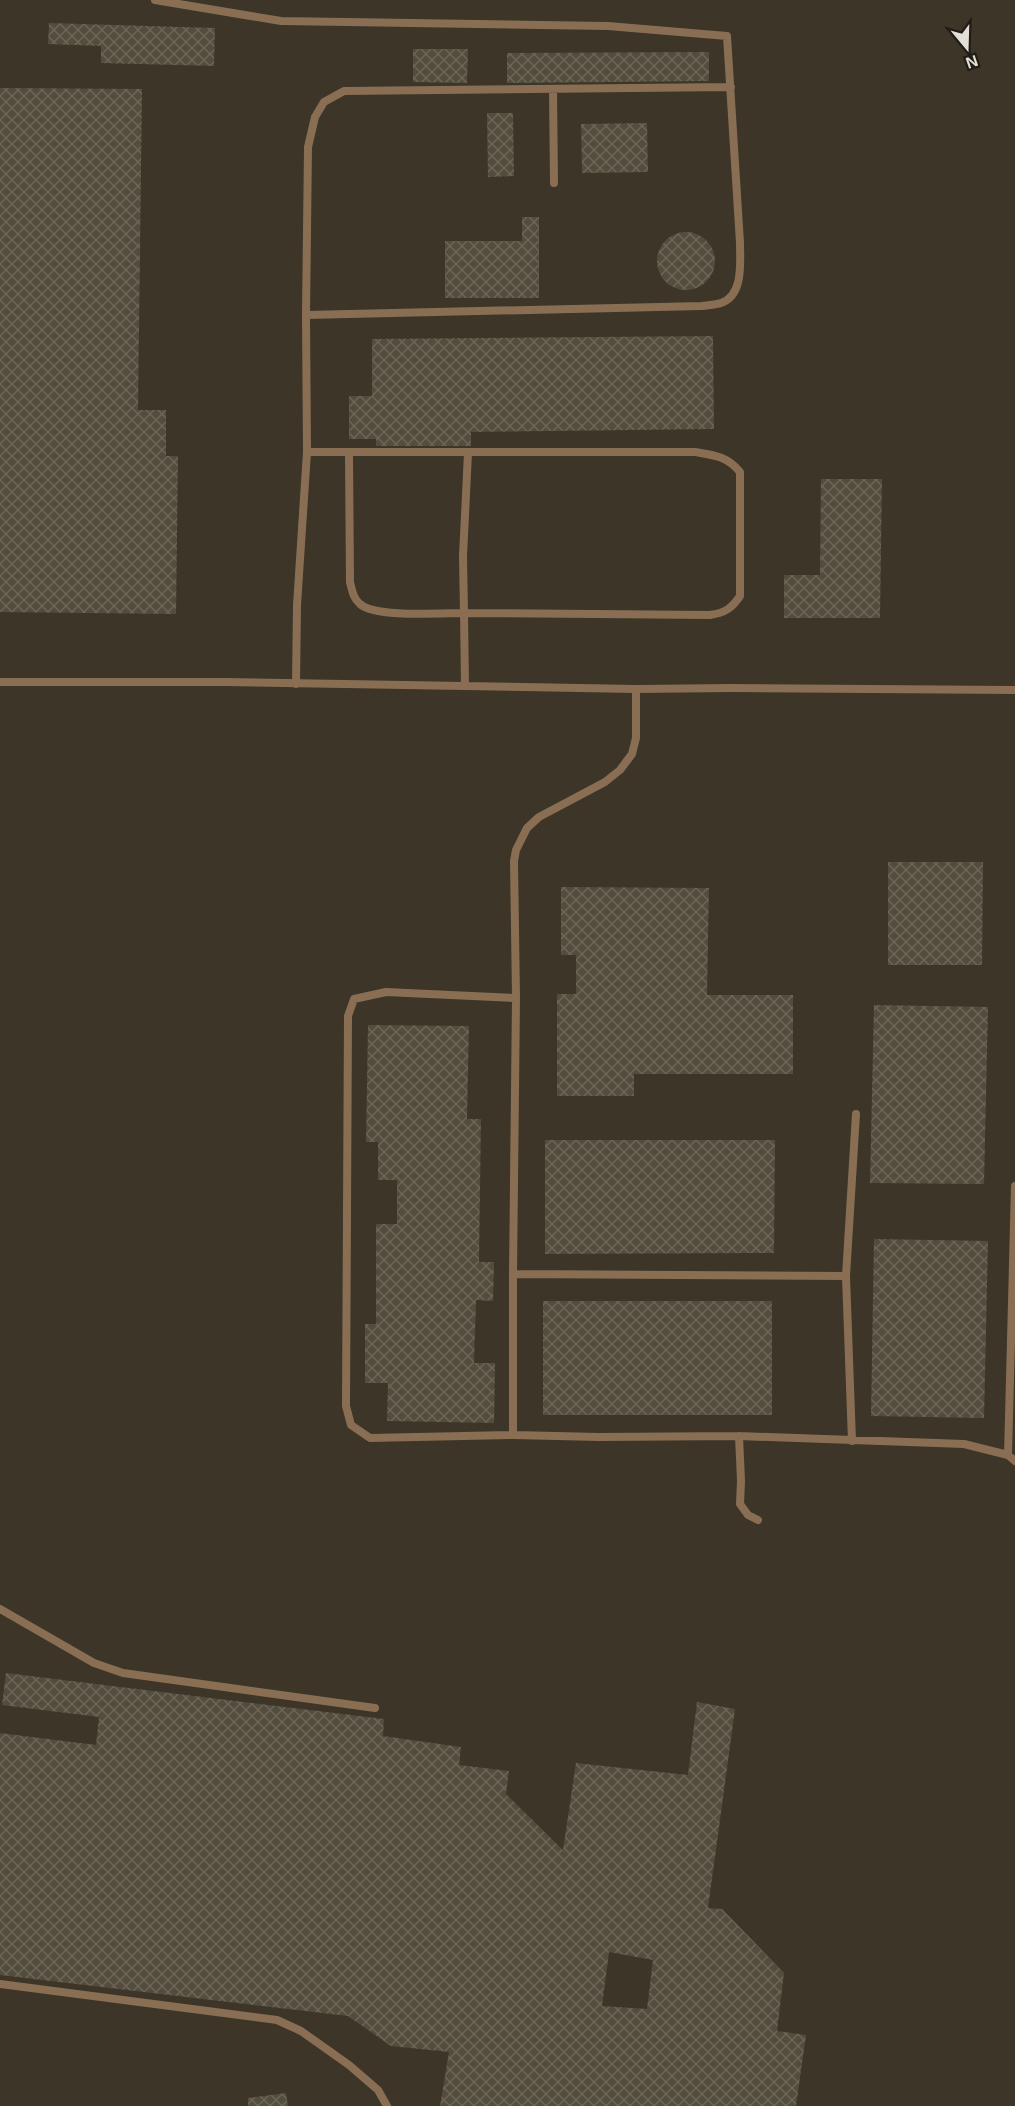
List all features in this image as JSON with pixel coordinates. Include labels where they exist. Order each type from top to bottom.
[{"type":"lane","points":[[155,0],[281,21],[608,26],[727,36],[740,272],[735,290],[723,303],[702,306],[306,315]]},
{"type":"lane","points":[[296,684],[298,594],[307,452],[308,147],[315,117],[324,102],[344,91],[731,87]]},
{"type":"lane","points":[[553,90],[554,183]]},
{"type":"lane","points":[[307,452],[695,452],[720,456],[734,464],[740,472],[740,596],[732,607],[721,613],[710,615],[372,611],[360,604],[354,597],[350,582],[349,453]]},
{"type":"lane","points":[[465,686],[463,556],[468,453]]},
{"type":"lane","points":[[0,682],[225,682],[636,689],[1015,690]]},
{"type":"lane","points":[[513,1435],[516,998],[514,861],[516,850],[527,828],[539,818],[605,782],[620,770],[632,754],[636,738],[636,689]]},
{"type":"lane","points":[[516,998],[386,992],[354,999],[348,1016],[346,1406],[351,1425],[370,1438],[513,1435],[739,1436],[964,1444],[1008,1455],[1015,1461]]},
{"type":"lane","points":[[852,1441],[846,1276],[856,1114]]},
{"type":"lane","points":[[1008,1455],[1015,1186]]},
{"type":"lane","points":[[513,1275],[846,1276]]},
{"type":"lane","points":[[739,1436],[740,1504],[748,1515],[758,1520]]},
{"type":"lane","points":[[0,1609],[94,1663],[123,1673],[375,1708]]},
{"type":"lane","points":[[0,1983],[278,2020],[301,2031],[349,2065],[378,2090],[387,2106]]},
{"type":"building","points":[[49,23],[215,28],[214,66],[101,63],[101,46],[48,44]]},
{"type":"building","points":[[413,49],[468,49],[467,83],[413,82]]},
{"type":"building","points":[[709,52],[709,81],[507,83],[507,53]]},
{"type":"building","points":[[0,88],[142,89],[138,410],[166,410],[166,456],[178,456],[176,614],[0,612]]},
{"type":"building","points":[[487,113],[513,113],[514,176],[488,177]]},
{"type":"building","points":[[647,123],[648,172],[582,173],[581,124]]},
{"type":"building","points":[[522,217],[539,217],[539,298],[445,298],[445,241],[522,241]]},
{"type":"building","points":[[686,232],[697,234],[710,245],[715,261],[713,272],[702,285],[686,290],[675,288],[662,277],[657,261],[659,250],[670,237]]},
{"type":"building","points":[[713,336],[714,429],[471,432],[471,446],[376,446],[376,439],[349,439],[349,396],[372,396],[372,339]]},
{"type":"building","points":[[821,479],[882,479],[880,618],[784,618],[784,575],[820,575]]},
{"type":"building","points":[[888,862],[983,862],[982,965],[888,965]]},
{"type":"building","points":[[561,887],[709,888],[707,995],[793,995],[793,1074],[634,1074],[634,1096],[557,1096],[557,994],[576,994],[576,955],[561,955]]},
{"type":"building","points":[[874,1005],[988,1007],[984,1184],[870,1183]]},
{"type":"building","points":[[368,1025],[469,1026],[467,1119],[481,1119],[479,1262],[494,1262],[493,1301],[476,1300],[474,1363],[495,1363],[494,1423],[387,1421],[388,1383],[365,1383],[365,1324],[376,1324],[376,1224],[397,1224],[397,1180],[378,1180],[378,1142],[366,1142]]},
{"type":"building","points":[[545,1140],[775,1140],[774,1253],[545,1254]]},
{"type":"building","points":[[874,1239],[988,1241],[984,1418],[871,1416]]},
{"type":"building","points":[[543,1301],[772,1301],[772,1415],[543,1415]]},
{"type":"building","points":[[6,1673],[384,1719],[383,1736],[461,1747],[459,1765],[509,1771],[506,1794],[563,1850],[576,1763],[688,1775],[697,1702],[735,1709],[708,1908],[722,1909],[784,1973],[777,2031],[806,2035],[796,2106],[440,2106],[449,2052],[391,2046],[348,2016],[0,1975],[0,1733],[96,1745],[99,1717],[2,1705]],"holes":[[[609,1952],[653,1960],[647,2009],[602,2006]]]},
{"type":"building","points":[[286,2093],[288,2106],[248,2106],[248,2098]]}]
